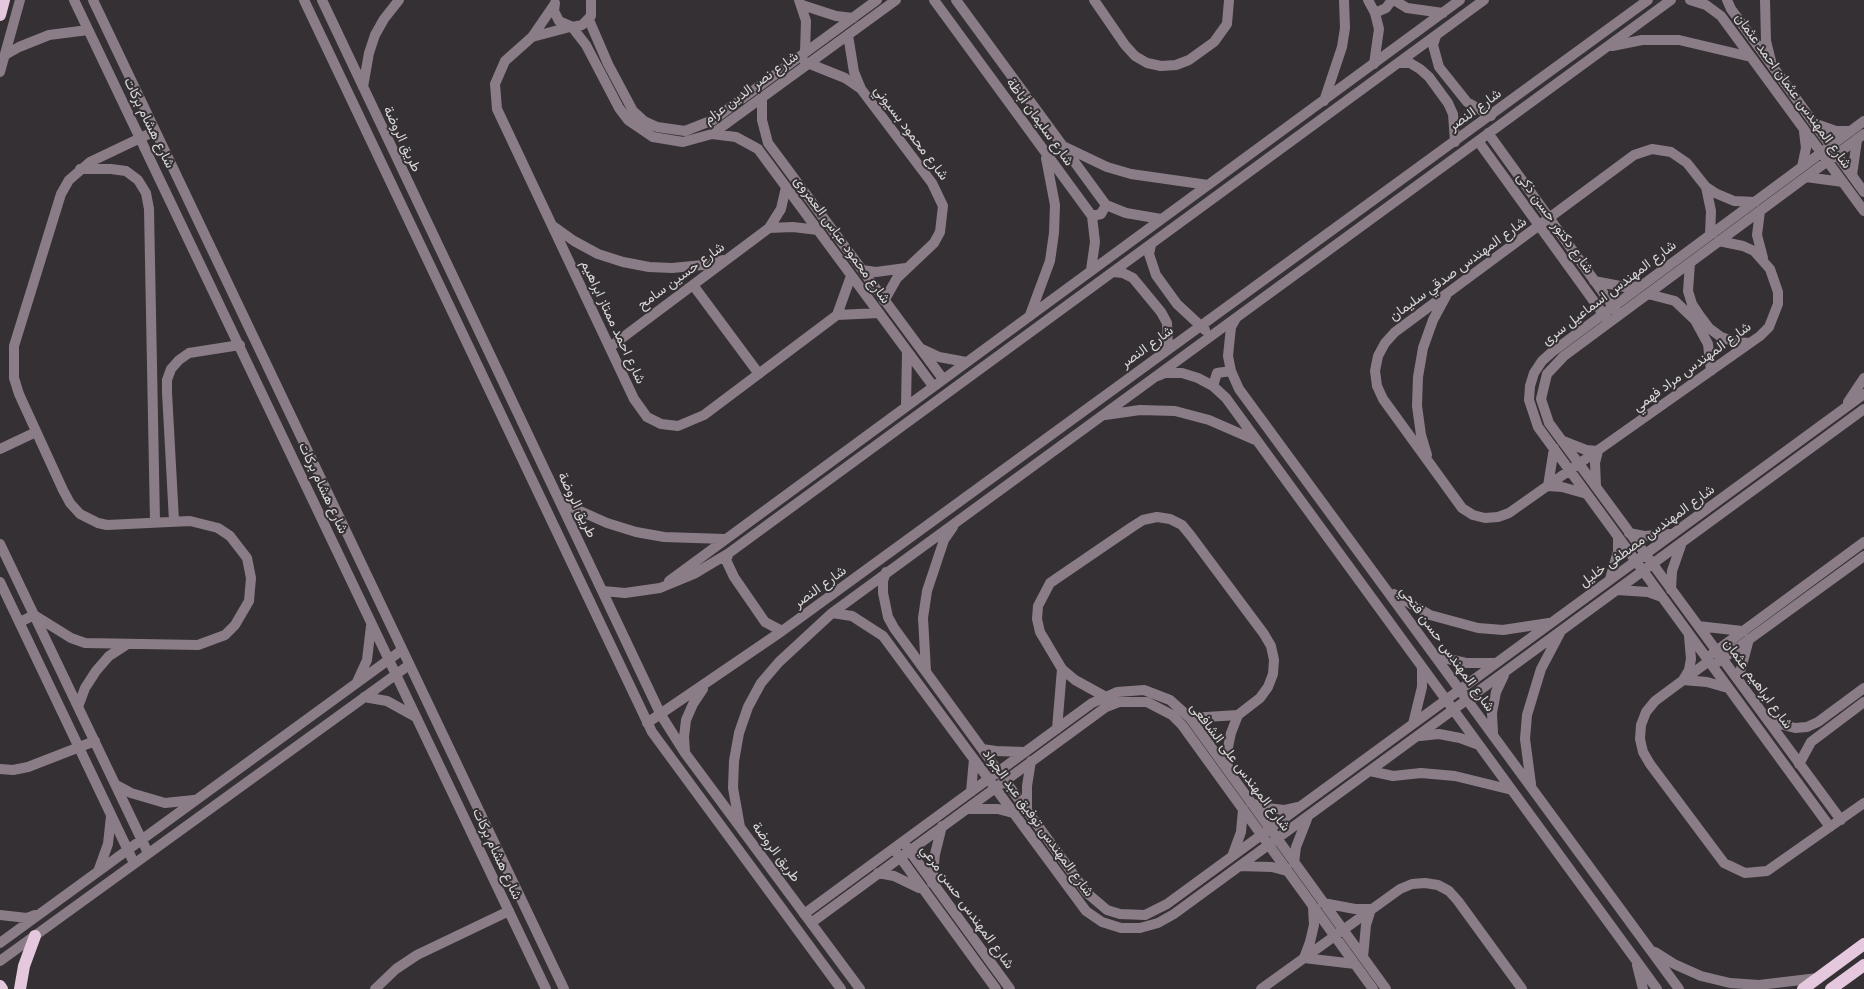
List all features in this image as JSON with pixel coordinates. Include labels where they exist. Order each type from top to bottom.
[{"type":"main road","points":[[0,15],[4,0]]},
{"type":"main road","points":[[20,989],[24,966],[35,936]]},
{"type":"main road","points":[[1803,989],[1864,944]]},
{"type":"main road","points":[[1831,989],[1864,965]]},
{"type":"street","points":[[0,72],[20,0]]},
{"type":"street","name":"شارع هشام بركات","points":[[74,0],[546,989]]},
{"type":"street","name":"شارع هشام بركات","points":[[93,0],[564,989]]},
{"type":"street","name":"طريق الروضة","points":[[304,0],[647,723],[666,754],[841,989]]},
{"type":"street","name":"طريق الروضة","points":[[322,0],[661,715],[685,753],[860,989]]},
{"type":"street","points":[[363,88],[369,53],[384,19],[399,0]]},
{"type":"street","name":"شارع نصر الدين عزام","points":[[555,2],[559,21],[571,27],[591,54],[619,108],[640,130],[661,139],[683,142],[712,134],[762,97],[804,58],[877,0]]},
{"type":"street","name":"شارع نصر الدين عزام","points":[[589,20],[608,64],[633,111],[650,124],[671,131],[685,131],[713,120],[804,58],[848,35],[896,0]]},
{"type":"street","name":"شارع سليمان أباظة","points":[[934,0],[1092,216]]},
{"type":"street","name":"شارع سليمان أباظة","points":[[956,0],[1106,204]]},
{"type":"street","points":[[1094,0],[1125,45],[1135,56],[1148,63],[1162,66],[1176,65],[1189,60],[1214,42],[1227,24],[1229,0]]},
{"type":"street","points":[[1324,101],[1328,84],[1342,47],[1345,28],[1344,0]]},
{"type":"street","points":[[1368,0],[1375,13],[1379,29],[1374,64]]},
{"type":"street","points":[[1375,13],[1386,8],[1393,0],[1407,8],[1443,14]]},
{"type":"street","points":[[660,588],[1460,0]]},
{"type":"street","points":[[603,591],[625,593],[660,588],[694,574],[729,553],[1484,0]]},
{"type":"street","name":"شارع النصر","points":[[647,723],[715,678],[818,605],[1648,0]]},
{"type":"street","points":[[740,827],[733,788],[734,760],[738,733],[748,707],[774,667],[830,615],[886,572],[1671,0]]},
{"type":"street","name":"شارع المهندس عثمان احمد عثمان","points":[[1690,0],[1708,3],[1721,16],[1864,211]]},
{"type":"street","name":"شارع المهندس عثمان احمد عثمان","points":[[1727,0],[1731,9],[1864,192]]},
{"type":"street","points":[[1765,0],[1766,41],[1772,64]]},
{"type":"street","name":"شارع احمد ممتاز ابراهيم","points":[[555,2],[532,36],[505,61],[495,84],[495,97],[500,115],[639,409],[656,423],[667,426],[689,423],[704,415],[837,315]]},
{"type":"street","points":[[589,20],[594,2]]},
{"type":"street","points":[[800,2],[836,16],[853,18]]},
{"type":"street","points":[[800,2],[806,28],[804,58]]},
{"type":"street","name":"شارع احمد ممتاز ابراهيم","points":[[532,36],[582,25],[589,20]]},
{"type":"street","points":[[5,55],[49,35],[88,30]]},
{"type":"street","name":"شارع محمود بسيوني","points":[[848,35],[854,72],[862,90],[932,183],[943,206],[940,232],[934,243],[906,268],[890,289],[884,301]]},
{"type":"street","points":[[1436,36],[1432,45],[1439,67],[1466,102],[1491,116]]},
{"type":"street","points":[[1606,48],[1642,40],[1679,40],[1751,56]]},
{"type":"street","name":"شارع محمود بسيوني","points":[[804,58],[845,78],[862,90]]},
{"type":"street","points":[[1400,63],[1410,63],[1420,69],[1429,77],[1448,103],[1453,114],[1455,142]]},
{"type":"street","points":[[1546,75],[1553,86]]},
{"type":"street","name":"شارع محمود عباس العمروى","points":[[762,97],[762,120],[768,142],[943,379]]},
{"type":"street","name":"شارع المهندس اسماعيل سرى","points":[[1652,565],[1629,533],[1592,491],[1558,444],[1544,412],[1542,393],[1547,374],[1606,318],[1645,290],[1710,236],[1758,206],[1857,135],[1864,121]]},
{"type":"street","points":[[1814,123],[1836,131],[1857,135],[1852,175]]},
{"type":"street","points":[[1804,128],[1806,148],[1804,172],[1843,182]]},
{"type":"street","points":[[34,615],[78,641],[126,645],[198,645],[212,641],[235,625],[249,601],[252,586],[247,558],[230,536],[204,522],[155,522],[107,525],[98,523],[80,514],[70,503],[36,432],[14,378],[14,346],[61,194],[80,169],[155,131]]},
{"type":"street","name":"شارع محمود عباس العمروى","points":[[712,134],[736,137],[758,149],[933,386]]},
{"type":"street","name":"شارع دكتور حسن ذكى","points":[[1488,134],[1616,311]]},
{"type":"street","points":[[1269,140],[1278,152]]},
{"type":"street","name":"شارع دكتور حسن ذكى","points":[[1478,141],[1606,318]]},
{"type":"street","points":[[758,149],[762,143],[768,142]]},
{"type":"street","points":[[1062,145],[1084,157],[1131,174],[1208,185]]},
{"type":"street","points":[[1030,315],[1050,261],[1054,233],[1052,186],[1043,150]]},
{"type":"street","points":[[1549,219],[1626,160],[1643,151],[1662,150],[1680,157],[1706,187],[1729,199],[1758,206]]},
{"type":"street","points":[[80,169],[126,171],[138,180],[146,193],[149,210],[155,522]]},
{"type":"street","name":"شارع حسين سامح","points":[[610,346],[769,228],[781,209],[786,187]]},
{"type":"street","points":[[1706,187],[1711,211],[1710,236]]},
{"type":"street","points":[[1091,270],[1095,242],[1092,216],[1102,214],[1106,204],[1126,213],[1161,219]]},
{"type":"street","name":"شارع المهندس اسماعيل سرى","points":[[1645,290],[1690,263],[1719,241],[1758,206]]},
{"type":"street","name":"شارع المهندس مراد فهمي","points":[[1575,468],[1750,343],[1769,327],[1778,304],[1776,280],[1763,259],[1757,235],[1758,206]]},
{"type":"street","name":"شارع المهندس صدقي سليمان","points":[[1549,219],[1395,332],[1385,343],[1378,356],[1375,371],[1377,386],[1383,400],[1462,508],[1473,514],[1485,518],[1498,517],[1510,513],[1575,468]]},
{"type":"street","points":[[1346,220],[1354,231]]},
{"type":"street","points":[[552,226],[598,254],[641,266],[672,268],[703,265],[728,259]]},
{"type":"street","points":[[769,228],[793,227],[818,230]]},
{"type":"street","name":"شارع المهندس مراد فهمي","points":[[1719,241],[1743,246],[1763,259]]},
{"type":"street","points":[[1151,245],[1149,254],[1156,275],[1177,304],[1202,325],[1210,336]]},
{"type":"street","points":[[1690,263],[1687,277],[1688,291],[1708,344],[1711,371]]},
{"type":"street","points":[[862,270],[876,272],[906,268]]},
{"type":"street","points":[[1113,272],[1123,273],[1133,278],[1161,312],[1166,323],[1168,349]]},
{"type":"street","points":[[851,276],[837,315],[879,314]]},
{"type":"street","points":[[440,287],[454,279]]},
{"type":"street","points":[[1594,281],[1645,290],[1675,301],[1721,337],[1735,342],[1750,343]]},
{"type":"street","points":[[693,285],[759,374]]},
{"type":"street","points":[[1430,464],[1421,435],[1418,377],[1423,348],[1447,294]]},
{"type":"street","points":[[1042,307],[1050,318]]},
{"type":"street","points":[[454,317],[469,310]]},
{"type":"street","name":"شارع المهندس حسن فتحي","points":[[1238,316],[1231,327],[1228,341],[1230,371],[1239,389],[1679,989]]},
{"type":"street","points":[[174,522],[167,392],[167,380],[171,369],[189,353],[240,345]]},
{"type":"street","points":[[917,346],[939,357],[966,362]]},
{"type":"street","points":[[906,406],[907,352]]},
{"type":"street","points":[[1213,386],[1218,373],[1230,371]]},
{"type":"street","points":[[1150,380],[1165,373],[1182,373],[1198,378],[1213,386],[1226,398],[1658,989]]},
{"type":"street","points":[[1842,410],[1864,378]]},
{"type":"street","points":[[265,397],[279,390]]},
{"type":"street","name":"شارع المهندس مصطفى خليل","points":[[1446,700],[1864,394]]},
{"type":"street","points":[[1091,423],[1106,415],[1123,412],[1140,410],[1175,411],[1209,420],[1256,441]]},
{"type":"street","name":"شارع المهندس مصطفى خليل","points":[[1454,710],[1864,410]]},
{"type":"street","points":[[0,449],[36,432]]},
{"type":"street","points":[[153,439],[169,438]]},
{"type":"street","points":[[1558,444],[1598,451],[1592,491],[1548,486],[1558,444]]},
{"type":"street","points":[[1034,447],[1042,458]]},
{"type":"street","points":[[828,464],[836,475]]},
{"type":"street","name":"شارع المهندس اسماعيل سرى","points":[[1592,491],[1618,536],[1644,571]]},
{"type":"street","points":[[560,502],[607,523],[636,532],[664,537],[725,539]]},
{"type":"street","points":[[1104,696],[1075,680],[1062,669],[1040,632],[1037,619],[1038,606],[1047,588],[1061,574],[1144,520],[1156,517],[1170,519],[1182,526],[1191,536],[1271,646],[1274,660],[1273,674],[1268,687],[1260,698],[1238,716],[1229,742],[1228,771]]},
{"type":"street","points":[[926,672],[923,636],[927,591],[944,540],[960,519]]},
{"type":"street","points":[[1629,533],[1644,536],[1674,534]]},
{"type":"street","points":[[1610,580],[1618,552],[1618,536]]},
{"type":"street","points":[[1864,542],[1746,635],[1655,701],[1646,712],[1641,725],[1640,739],[1643,752],[1650,764],[1724,863],[1745,873],[1767,871],[1864,804]]},
{"type":"street","points":[[0,544],[148,853]]},
{"type":"street","points":[[1671,590],[1673,565],[1681,544]]},
{"type":"street","points":[[729,553],[726,560],[739,585],[765,622],[782,631]]},
{"type":"street","points":[[1698,626],[1746,635],[1864,556]]},
{"type":"street","points":[[1852,564],[1864,565]]},
{"type":"street","name":"شارع ابراهيم عثمان","points":[[1652,565],[1841,820]]},
{"type":"street","name":"شارع ابراهيم عثمان","points":[[1644,571],[1830,828]]},
{"type":"street","name":"شارع المهندس توفيق عبد الجواد","points":[[886,572],[883,581],[883,593],[888,617],[1087,893],[1102,906],[1120,914],[1139,915],[1157,910],[1446,700]]},
{"type":"street","points":[[0,582],[134,864]]},
{"type":"street","points":[[1387,589],[1430,615],[1470,627],[1503,630],[1528,628],[1552,622]]},
{"type":"street","points":[[1617,590],[1640,591],[1662,597]]},
{"type":"street","points":[[818,605],[830,615]]},
{"type":"street","points":[[20,622],[34,615]]},
{"type":"street","name":"شارع المهندس توفيق عبد الجواد","points":[[830,615],[852,616],[864,621],[883,636],[1086,912],[1102,922],[1121,928],[1140,928],[1158,923],[1454,710]]},
{"type":"street","points":[[356,684],[368,654],[371,622]]},
{"type":"street","points":[[1532,787],[1527,763],[1527,715],[1541,669],[1561,632]]},
{"type":"street","points":[[1683,680],[1689,670],[1691,658],[1689,634]]},
{"type":"street","points":[[1738,680],[1746,635]]},
{"type":"street","points":[[609,645],[624,637]]},
{"type":"street","points":[[78,707],[85,688],[96,671],[109,656],[126,645]]},
{"type":"street","points":[[0,943],[402,650]]},
{"type":"street","points":[[1436,656],[1466,664],[1497,663]]},
{"type":"street","points":[[0,961],[409,664]]},
{"type":"street","points":[[1413,724],[1421,696],[1422,667]]},
{"type":"street","points":[[1057,729],[1062,669]]},
{"type":"street","points":[[1493,734],[1492,713],[1496,692],[1504,673]]},
{"type":"street","points":[[685,753],[686,720],[702,690],[715,678]]},
{"type":"street","points":[[1683,680],[1707,682],[1728,688]]},
{"type":"street","name":"شارع المهندس على الشافعى","points":[[804,914],[998,771],[1104,696],[1130,689],[1144,690],[1170,700],[1190,718],[1228,771],[1247,806]]},
{"type":"street","points":[[1768,721],[1795,728],[1807,727],[1818,722],[1863,690]]},
{"type":"street","points":[[364,697],[398,706],[417,718]]},
{"type":"street","name":"شارع المهندس على الشافعى","points":[[811,923],[1106,707],[1133,701],[1147,702],[1160,707],[1182,725],[1247,806],[1339,933],[1363,957],[1386,989]]},
{"type":"street","points":[[1799,764],[1804,752],[1816,738],[1864,702]]},
{"type":"street","points":[[1190,718],[1238,716]]},
{"type":"street","points":[[1419,736],[1439,734],[1460,738],[1479,745]]},
{"type":"street","points":[[0,769],[13,770],[28,767],[94,741]]},
{"type":"street","points":[[982,749],[996,752],[1025,752]]},
{"type":"street","points":[[970,792],[974,759]]},
{"type":"street","points":[[1027,811],[1026,786],[1032,761]]},
{"type":"street","points":[[1370,771],[1393,776],[1421,773],[1455,776],[1512,790]]},
{"type":"street","points":[[116,785],[131,793],[166,803],[197,799]]},
{"type":"street","points":[[1232,857],[1241,832],[1247,806],[1284,810],[1300,807]]},
{"type":"street","points":[[966,809],[982,807],[1013,814]]},
{"type":"street","points":[[98,871],[108,844],[111,815]]},
{"type":"street","points":[[1239,866],[1291,867],[1298,839],[1308,816]]},
{"type":"street","points":[[932,882],[935,854],[942,826]]},
{"type":"street","name":"شارع المهندس حسن مرعي","points":[[902,842],[1010,989]]},
{"type":"street","name":"شارع المهندس حسن مرعي","points":[[893,848],[996,989]]},
{"type":"street","points":[[878,873],[909,882],[924,890]]},
{"type":"street","points":[[495,881],[509,874]]},
{"type":"street","points":[[1260,989],[1371,909],[1412,884],[1425,883],[1438,885],[1449,891],[1458,900],[1522,989]]},
{"type":"street","points":[[1304,958],[1318,905],[1371,909]]},
{"type":"street","points":[[1363,957],[1364,933],[1371,909]]},
{"type":"street","points":[[376,989],[396,969],[417,955],[509,911]]},
{"type":"street","points":[[0,915],[27,918],[41,913]]},
{"type":"street","name":"شارع المهندس على الشافعى","points":[[1339,933],[1355,964],[1373,989]]},
{"type":"street","points":[[1649,948],[1674,964],[1701,976],[1730,983],[1759,985],[1819,978]]},
{"type":"street","points":[[1304,958],[1355,964]]},
{"type":"street","points":[[1636,959],[1643,989]]}]
